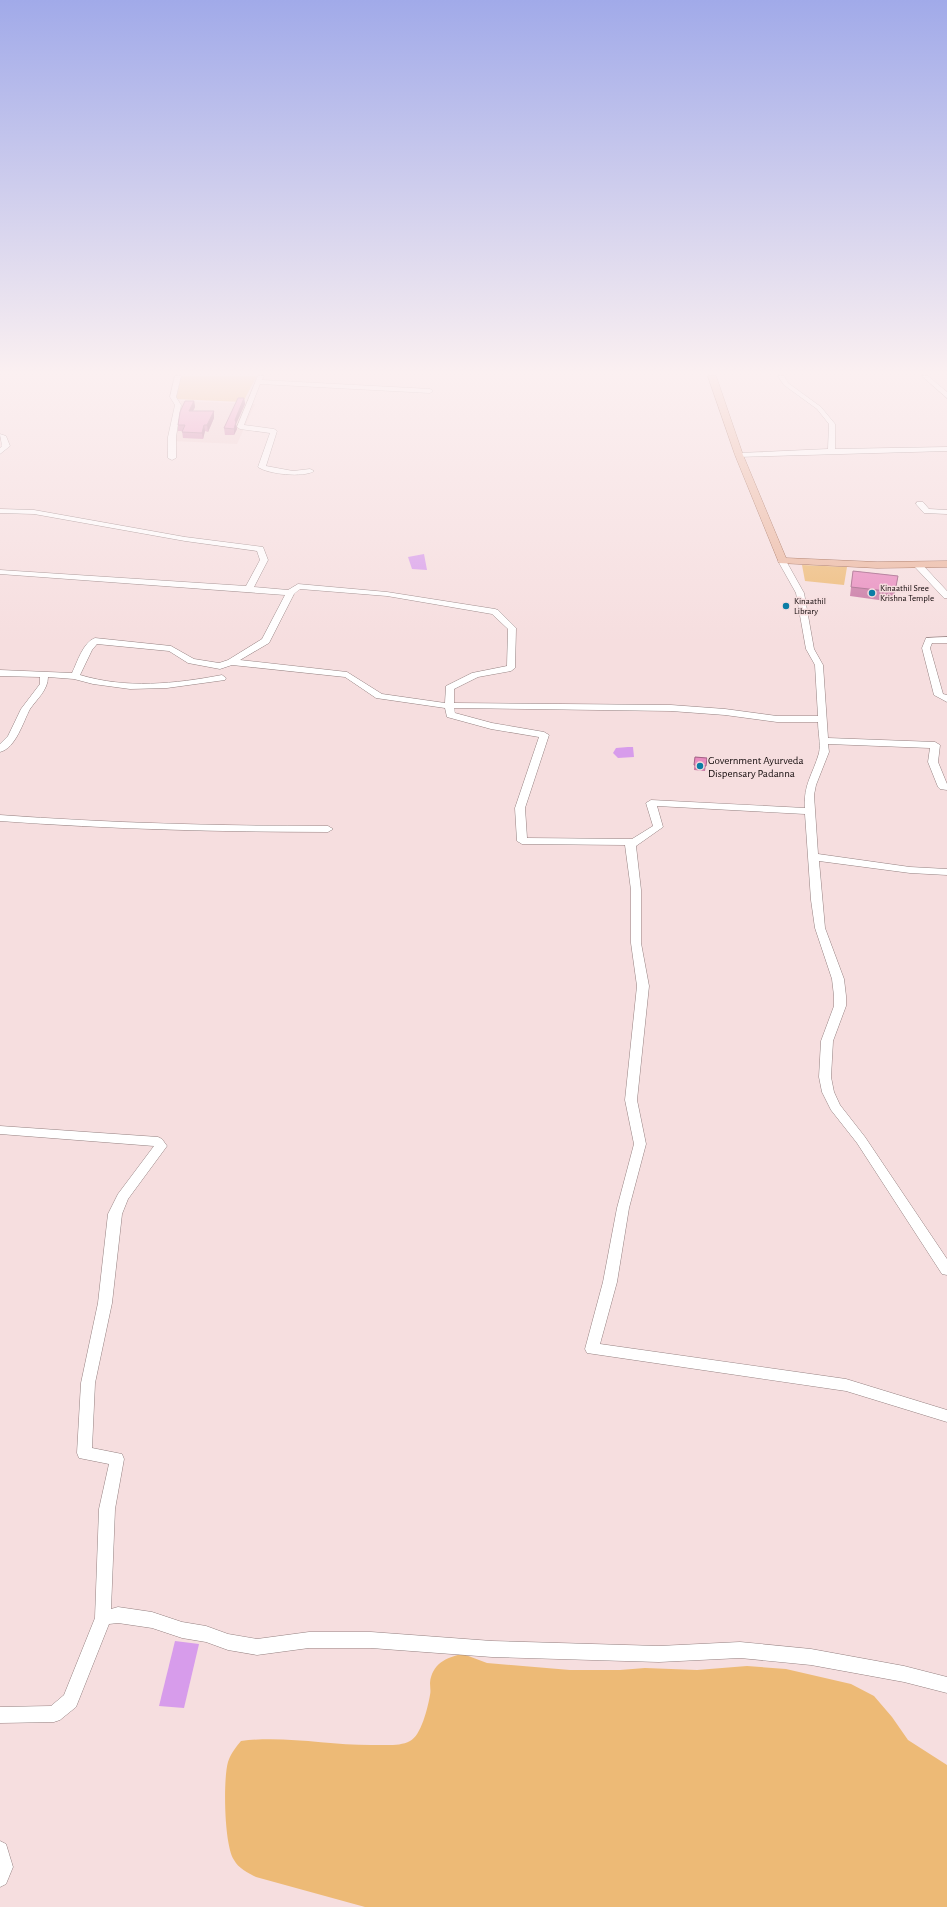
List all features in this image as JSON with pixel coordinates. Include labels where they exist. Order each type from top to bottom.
[{"type":"main road","points":[[743,465],[782,561],[877,565],[947,564]]},
{"type":"street","points":[[263,465],[262,467],[290,472],[305,473],[310,471]]},
{"type":"street","points":[[920,504],[927,511],[947,512]]},
{"type":"street","points":[[0,511],[34,512],[185,539],[260,549],[264,560],[249,589]]},
{"type":"street","points":[[782,561],[800,593],[810,649],[818,665],[821,682],[824,752],[811,785],[809,795],[816,900],[820,928],[838,979],[840,996],[840,1006],[827,1041],[825,1077],[828,1092],[835,1107],[861,1140],[947,1270]]},
{"type":"street","points":[[917,564],[947,596]]},
{"type":"street","points":[[0,572],[290,593]]},
{"type":"street","points":[[75,676],[88,649],[94,641],[172,650],[191,661],[220,666],[231,662],[266,641],[290,593],[298,586],[387,594],[495,612],[512,628],[511,668],[475,675],[449,688],[450,715],[491,726],[544,735],[520,808],[522,841],[630,842],[636,890],[636,943],[643,986],[631,1100],[640,1144],[623,1208],[610,1282],[592,1349],[846,1385],[947,1416]]},
{"type":"street","points":[[947,640],[929,640],[926,648],[939,695],[947,699]]},
{"type":"street","points":[[231,662],[347,674],[379,696],[436,705],[671,708],[725,712],[777,719],[822,719]]},
{"type":"street","points":[[0,673],[75,676],[100,684],[130,687],[182,685],[222,678]]},
{"type":"street","points":[[0,749],[12,737],[26,709],[44,684],[44,674]]},
{"type":"street","points":[[823,741],[935,745],[933,762],[943,786],[947,787]]},
{"type":"street","points":[[630,845],[658,826],[651,803],[811,811]]},
{"type":"street","points":[[0,818],[52,822],[254,829],[328,829]]},
{"type":"street","points":[[814,857],[910,870],[947,872]]},
{"type":"street","points":[[0,1130],[158,1142],[161,1146],[123,1197],[115,1214],[104,1303],[88,1383],[84,1453],[117,1459],[107,1509],[103,1618],[70,1701],[54,1714],[0,1715]]},
{"type":"street","points":[[103,1618],[118,1615],[152,1620],[182,1630],[206,1634],[228,1642],[257,1647],[309,1640],[372,1640],[492,1649],[659,1654],[740,1650],[811,1657],[904,1674],[947,1685]]},
{"type":"street","points":[[0,1850],[4,1867],[0,1878]]},
{"type":"shaded area","points":[[424,554],[427,570],[412,569],[408,557]]},
{"type":"shaded area","points":[[802,565],[847,567],[844,585],[805,581]]},
{"type":"shaded area","points":[[633,747],[634,757],[618,758],[613,753],[616,748]]},
{"type":"shaded area","points":[[175,1641],[199,1644],[184,1708],[159,1706]]},
{"type":"shaded area","points":[[463,1654],[487,1663],[570,1670],[620,1670],[645,1668],[697,1670],[747,1666],[786,1669],[851,1684],[874,1696],[892,1717],[908,1740],[947,1765],[947,1907],[365,1907],[256,1877],[238,1865],[234,1860],[228,1841],[225,1812],[225,1782],[228,1762],[235,1748],[241,1741],[275,1739],[360,1745],[394,1745],[406,1743],[414,1738],[421,1727],[429,1700],[431,1676],[437,1666],[446,1659]]},
{"type":"building","points":[[853,571],[898,576],[895,592],[851,587]]},
{"type":"building","points":[[695,757],[707,758],[706,766],[694,765]]},
{"type":"place","name":"Kinaathil Sree Krishna Temple","points":[[872,593]]},
{"type":"place","name":"Kinaathil Library","points":[[786,606]]},
{"type":"place","name":"Government Ayurveda Dispensary Padanna","points":[[700,766]]}]
